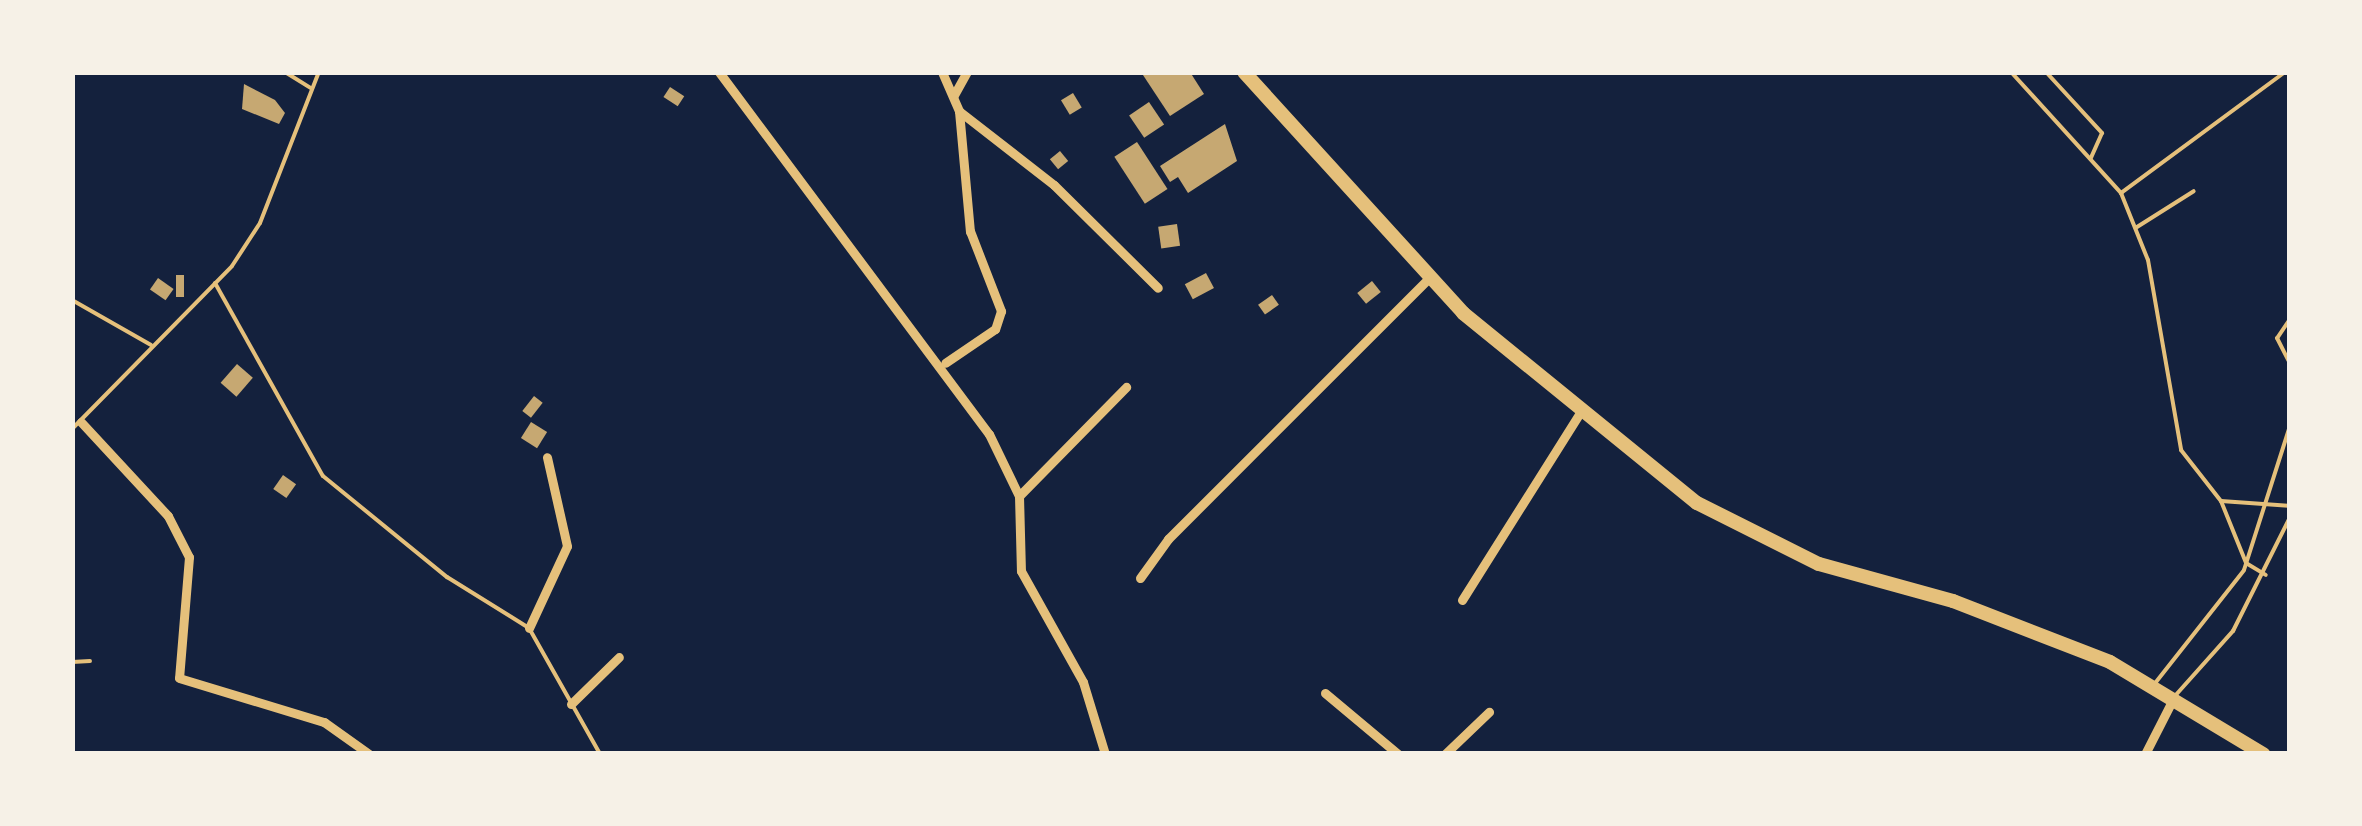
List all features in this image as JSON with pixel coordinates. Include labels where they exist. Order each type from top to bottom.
[{"type":"highway","points":[[1244,72],[1428,279],[1579,414],[1697,502],[1776,547],[2016,624],[2154,685],[2263,754]]},
{"type":"street","points":[[719,72],[944,363],[1020,496],[1021,571],[1083,682],[1105,754]]},
{"type":"street","points":[[942,72],[959,111],[965,209],[1001,310],[994,329],[944,363]]},
{"type":"street","points":[[954,95],[968,72]]},
{"type":"street","points":[[959,111],[1054,184],[1158,288]]},
{"type":"street","points":[[1140,578],[1168,539],[1428,279]]},
{"type":"street","points":[[1020,496],[1126,387]]},
{"type":"street","points":[[1462,600],[1579,414]]},
{"type":"street","points":[[76,425],[168,516],[189,557],[179,678],[324,722],[369,754]]},
{"type":"street","points":[[529,628],[566,546],[547,457]]},
{"type":"street","points":[[572,704],[619,657]]},
{"type":"street","points":[[1325,693],[1398,754]]},
{"type":"street","points":[[2145,754],[2174,697]]},
{"type":"street","points":[[1445,754],[1489,712]]},
{"type":"lane","points":[[286,72],[312,88]]},
{"type":"lane","points":[[76,425],[216,283],[260,223],[319,72]]},
{"type":"lane","points":[[2010,72],[2122,194],[2137,228],[2175,433],[2192,471],[2222,502],[2246,563],[2266,575]]},
{"type":"lane","points":[[2046,72],[2102,133],[2090,160]]},
{"type":"lane","points":[[2122,194],[2285,72]]},
{"type":"lane","points":[[2137,228],[2194,191]]},
{"type":"lane","points":[[216,283],[323,476],[447,578],[529,628],[600,754]]},
{"type":"lane","points":[[72,300],[151,345]]},
{"type":"lane","points":[[2290,318],[2277,338],[2290,363]]},
{"type":"lane","points":[[2154,685],[2215,617],[2246,563],[2269,508],[2290,426]]},
{"type":"lane","points":[[2222,502],[2269,508],[2290,506]]},
{"type":"lane","points":[[2174,697],[2233,632],[2266,575],[2290,517]]},
{"type":"lane","points":[[72,662],[90,661]]},
{"type":"building","points":[[1141,72],[1190,72],[1204,94],[1170,116]]},
{"type":"building","points":[[244,84],[275,100],[285,113],[279,124],[242,109]]},
{"type":"building","points":[[670,87],[684,96],[678,106],[663,97]]},
{"type":"building","points":[[1073,93],[1082,108],[1070,115],[1061,100]]},
{"type":"building","points":[[1149,102],[1164,124],[1144,138],[1129,115]]},
{"type":"building","points":[[1225,124],[1237,161],[1188,193],[1178,177],[1170,182],[1160,166]]},
{"type":"building","points":[[1137,142],[1167,189],[1145,204],[1114,157]]},
{"type":"building","points":[[1060,151],[1068,161],[1058,169],[1050,159]]},
{"type":"building","points":[[1177,224],[1180,246],[1161,248],[1158,227]]},
{"type":"building","points":[[1206,273],[1214,288],[1193,299],[1185,284]]},
{"type":"building","points":[[176,275],[184,275],[184,297],[176,297]]},
{"type":"building","points":[[158,278],[174,289],[166,300],[150,289]]},
{"type":"building","points":[[1372,281],[1381,292],[1366,304],[1357,293]]},
{"type":"building","points":[[1272,295],[1279,305],[1265,315],[1258,305]]},
{"type":"building","points":[[237,364],[253,378],[236,397],[221,383]]},
{"type":"building","points":[[534,396],[543,403],[531,418],[522,411]]},
{"type":"building","points":[[531,422],[547,432],[537,448],[521,438]]},
{"type":"building","points":[[283,475],[296,484],[286,498],[273,489]]}]
